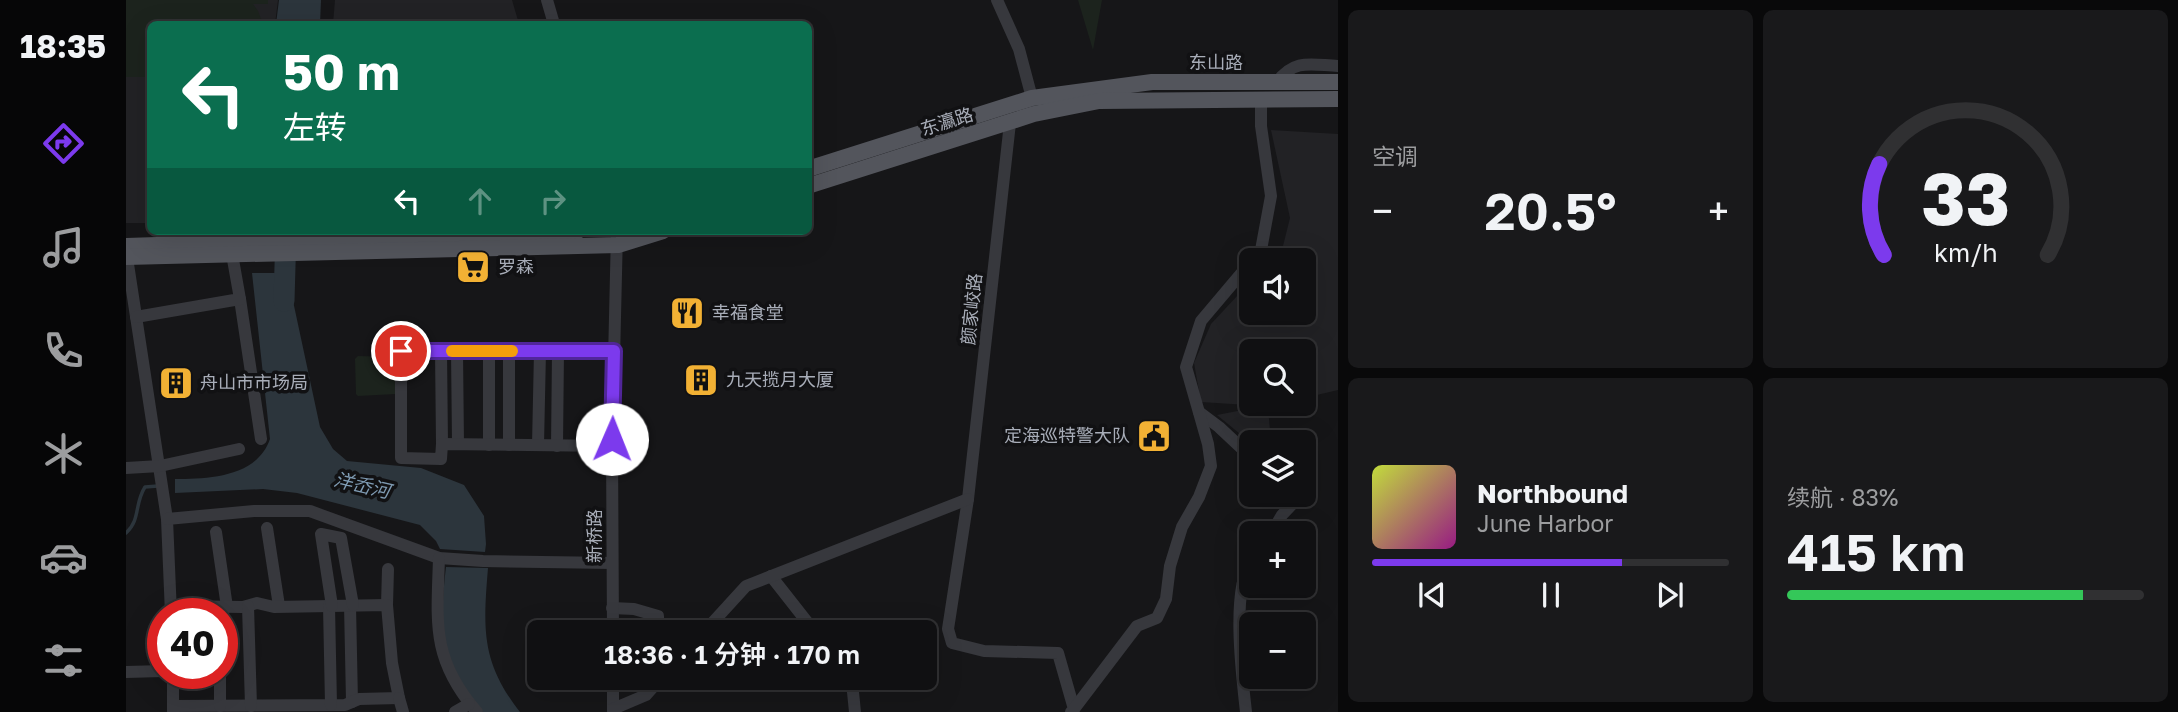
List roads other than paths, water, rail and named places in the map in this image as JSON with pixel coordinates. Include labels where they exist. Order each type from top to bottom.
[{"type":"main road","name":"东山路","points":[[1096,94],[1152,82],[1338,82]]},
{"type":"main road","name":"东瀛路","points":[[812,168],[1032,97],[1096,94]]},
{"type":"main road","name":"东瀛路","points":[[812,185],[1096,94]]},
{"type":"main road","name":"东山路","points":[[1096,94],[1338,99]]},
{"type":"main road","points":[[304,247],[510,235]]},
{"type":"main road","points":[[126,253],[618,238],[637,235]]},
{"type":"street","points":[[547,0],[553,21]]},
{"type":"street","points":[[997,0],[1018,49],[1032,97]]},
{"type":"street","points":[[1277,82],[1284,72],[1307,62],[1338,66]]},
{"type":"street","points":[[1072,710],[1137,626],[1157,618],[1166,599],[1170,566],[1182,527],[1199,497],[1211,466],[1208,444],[1186,367],[1201,321],[1261,250],[1271,196],[1261,126],[1261,99]]},
{"type":"street","name":"颜家峧路","points":[[1010,123],[968,499],[948,629],[953,643],[984,651],[1058,653],[1072,710]]},
{"type":"street","name":"新桥路","points":[[612,620],[612,446],[618,238]]},
{"type":"street","points":[[241,249],[240,299],[261,439]]},
{"type":"street","points":[[126,253],[167,519],[170,598]]},
{"type":"street","points":[[136,317],[240,299]]},
{"type":"street","points":[[441,351],[441,459],[401,458],[401,351],[441,351],[457,351],[489,351],[509,351],[540,351],[558,351],[614,351]]},
{"type":"street","points":[[457,351],[458,444]]},
{"type":"street","points":[[489,351],[489,445]]},
{"type":"street","points":[[509,351],[509,445]]},
{"type":"street","points":[[538,445],[540,351]]},
{"type":"street","points":[[557,446],[558,351]]},
{"type":"street","points":[[1199,412],[1239,446]]},
{"type":"street","points":[[442,444],[612,446]]},
{"type":"street","points":[[126,468],[160,466],[239,449]]},
{"type":"street","points":[[715,620],[746,586],[968,499]]},
{"type":"street","points":[[1279,521],[1290,507]]},
{"type":"street","points":[[167,519],[254,511],[310,511],[439,558],[612,563]]},
{"type":"street","points":[[267,528],[279,606]]},
{"type":"street","points":[[216,532],[221,598]]},
{"type":"street","points":[[333,707],[331,606],[321,534],[341,538],[351,605],[352,702]]},
{"type":"street","points":[[439,558],[438,617],[441,653],[453,681],[473,708],[455,712]]},
{"type":"street","points":[[388,569],[387,605],[392,663],[403,712]]},
{"type":"street","points":[[771,576],[806,620]]},
{"type":"street","points":[[1242,598],[1241,660],[1246,712]]},
{"type":"street","points":[[238,607],[257,603],[279,606],[387,605]]},
{"type":"street","points":[[248,606],[248,708]]},
{"type":"street","points":[[612,608],[658,616],[658,620]]},
{"type":"street","points":[[126,671],[147,671]]},
{"type":"street","points":[[173,689],[173,709],[220,706],[333,707],[359,699],[399,698]]},
{"type":"street","points":[[219,689],[220,706]]},
{"type":"street","points":[[613,690],[613,711],[646,695],[650,690]]},
{"type":"street","points":[[853,690],[855,712]]},
{"type":"water","points":[[279,0],[321,0],[320,21],[276,21]]},
{"type":"water","points":[[252,273],[287,273],[320,427],[333,449],[347,461],[421,468],[464,485],[484,516],[485,552],[440,549],[420,525],[297,493],[263,489],[175,493],[175,479],[217,476],[243,468],[264,452],[270,439]]},
{"type":"water","points":[[446,567],[488,568],[485,609],[491,661],[507,694],[520,712],[483,712],[454,673],[447,655],[444,630]]},
{"type":"waterway","name":"洋岙河","points":[[284,301],[286,235]]},
{"type":"waterway","points":[[126,533],[134,522],[145,487],[158,486]]},
{"type":"place","name":"罗森","points":[[473,267]]},
{"type":"place","name":"幸福食堂","points":[[687,313]]},
{"type":"place","name":"九天揽月大厦","points":[[701,380]]},
{"type":"place","name":"舟山市市场局","points":[[176,383]]},
{"type":"place","name":"定海巡特警大队","points":[[1154,436]]}]
